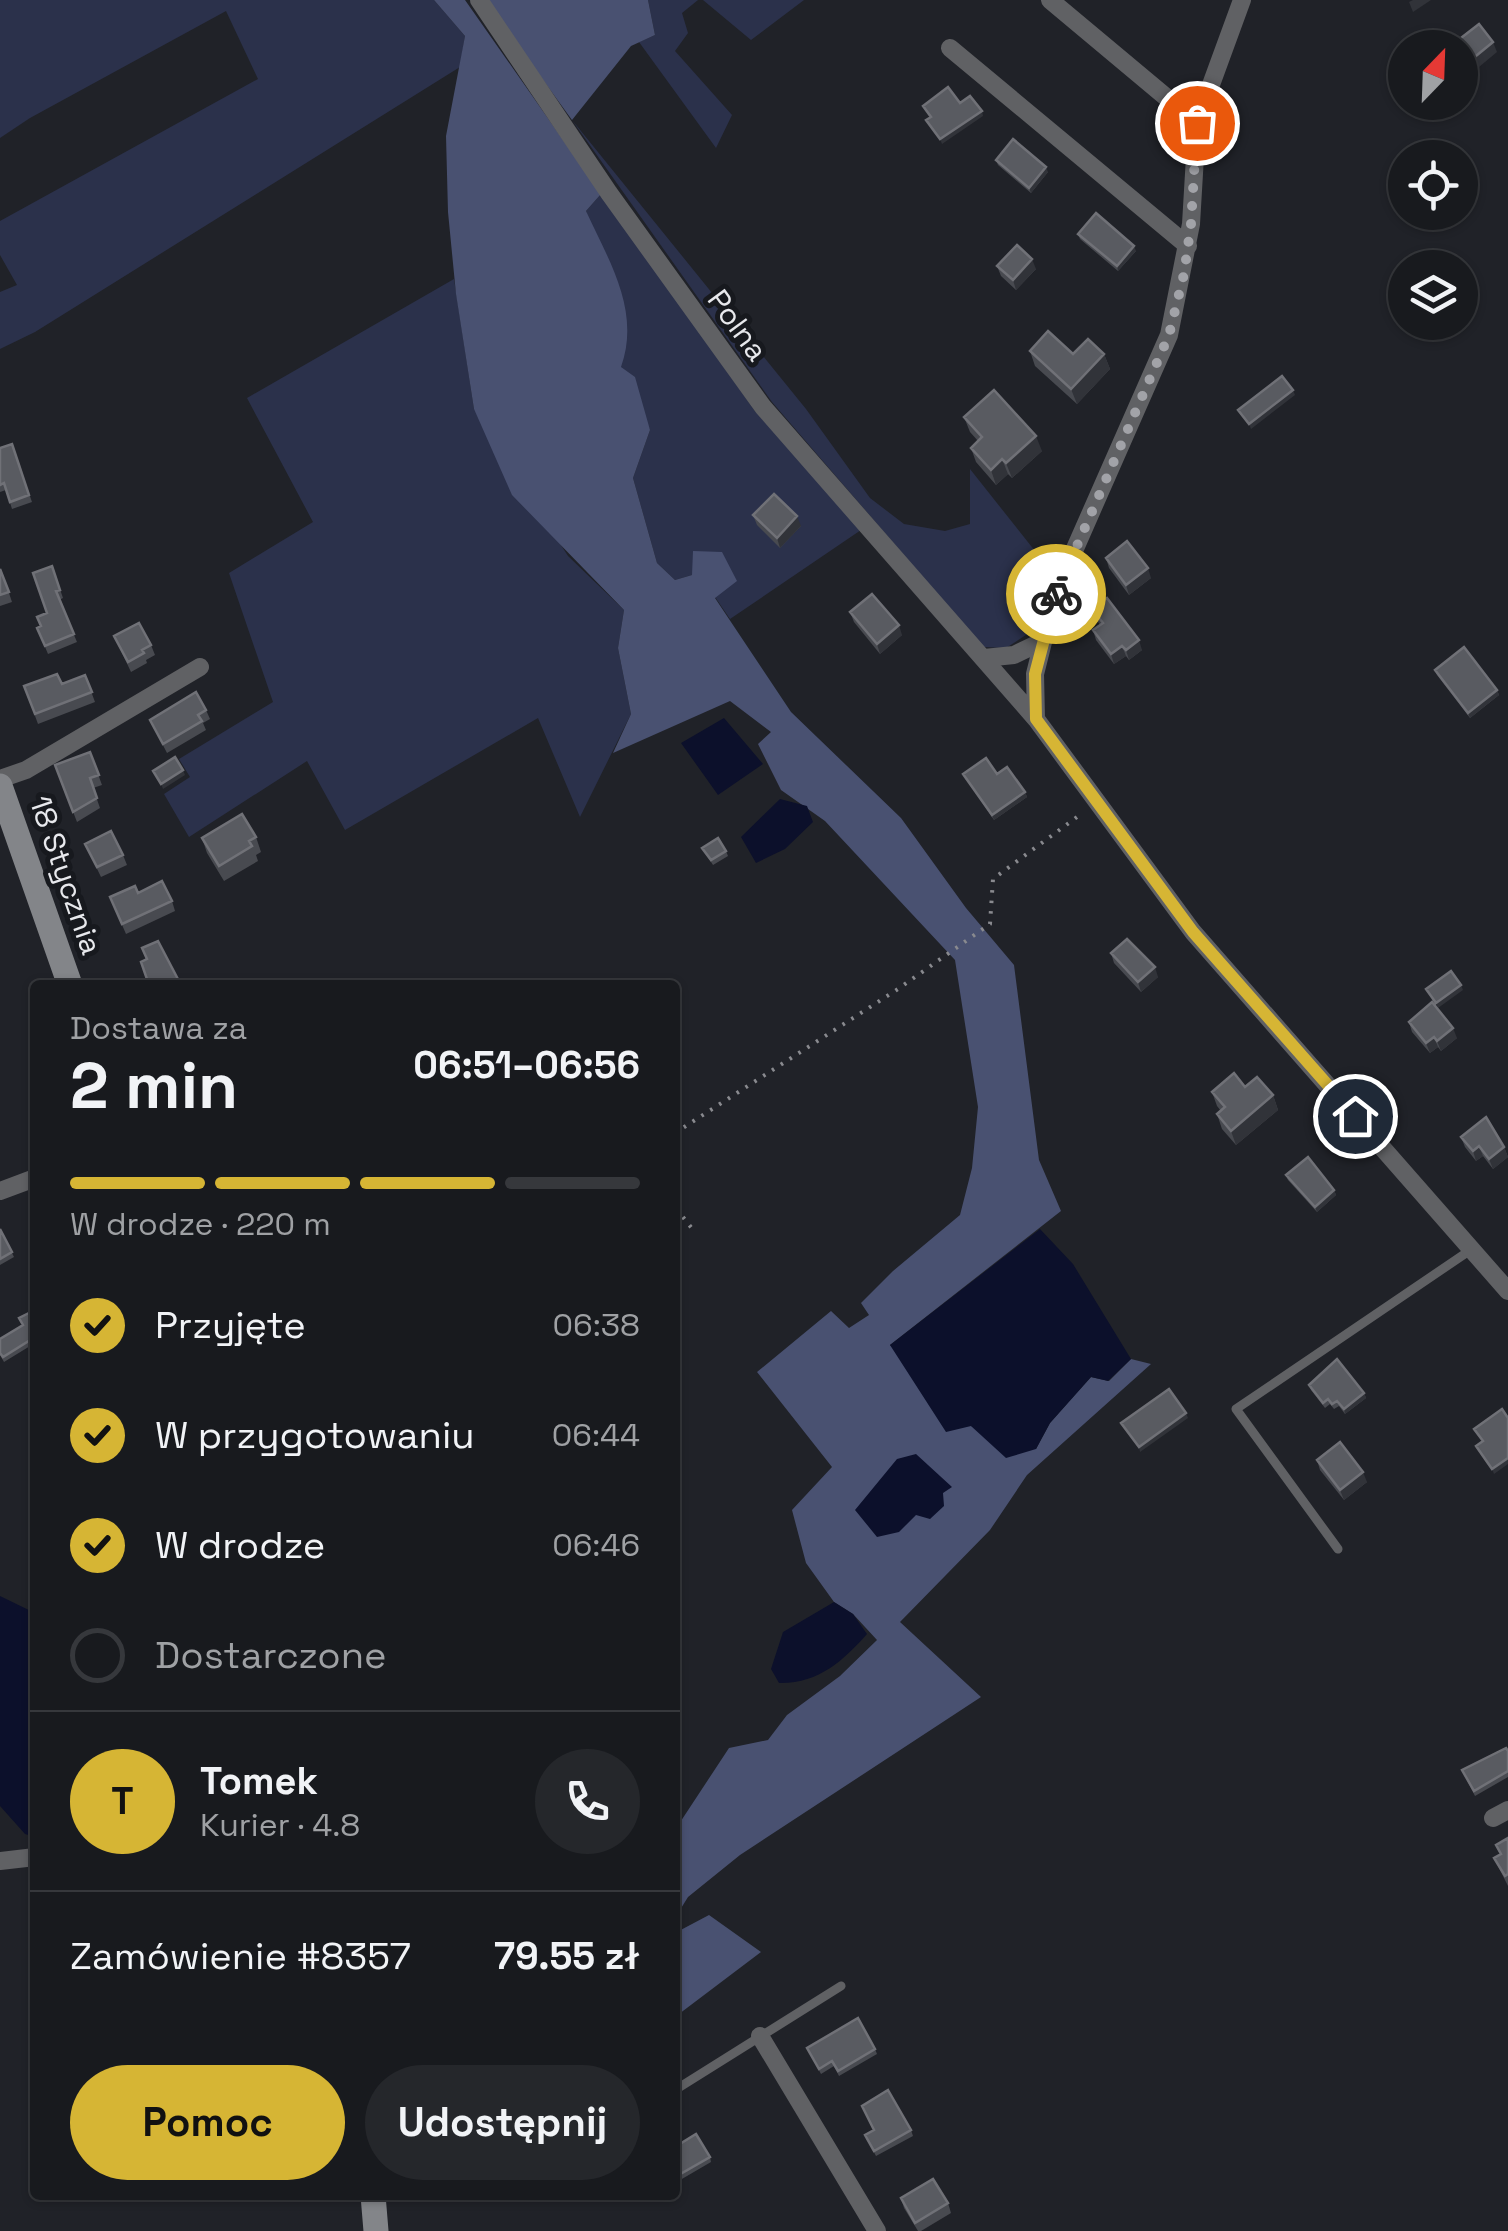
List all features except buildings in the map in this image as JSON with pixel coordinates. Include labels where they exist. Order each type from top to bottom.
[{"type":"street","name":"Polna","points":[[478,0],[609,193],[763,407],[1036,719],[1193,932],[1508,1291]]},
{"type":"street","points":[[1050,0],[1197,123]]},
{"type":"street","points":[[1036,719],[1035,674],[1055,594],[1169,335],[1188,246],[1197,123],[1242,0]]},
{"type":"street","points":[[950,48],[1188,246]]},
{"type":"street","points":[[984,658],[1014,656],[1043,641]]},
{"type":"street","points":[[0,782],[200,667]]},
{"type":"street","name":"18 Stycznia","points":[[0,782],[68,980]]},
{"type":"street","points":[[0,1191],[30,1180]]},
{"type":"street","points":[[0,1861],[30,1858]]},
{"type":"street","points":[[760,2036],[877,2231]]},
{"type":"street","points":[[373,2200],[376,2231]]},
{"type":"lane","points":[[1338,1549],[1236,1408],[1472,1249]]},
{"type":"lane","points":[[680,2087],[841,1986]]},
{"type":"path","points":[[680,1129],[990,924],[992,879],[1097,802]]},
{"type":"path","points":[[680,1213],[694,1231]]},
{"type":"shaded area","points":[[0,0],[434,0],[465,36],[460,67],[35,332],[0,349],[0,292],[17,285],[0,255],[0,221],[258,79],[226,11],[0,138]]},
{"type":"shaded area","points":[[434,0],[465,0],[601,194],[586,211],[625,306],[626,346],[621,367],[635,377],[650,430],[633,478],[657,563],[675,580],[692,575],[693,551],[722,552],[737,581],[715,598],[791,712],[901,818],[966,908],[1014,965],[1039,1160],[1061,1211],[890,1345],[971,1426],[1036,1449],[1050,1423],[1091,1377],[1109,1381],[1131,1359],[1151,1364],[1027,1475],[990,1530],[900,1622],[981,1697],[740,1855],[688,1897],[680,1910],[680,1822],[729,1748],[768,1740],[787,1715],[840,1676],[877,1640],[853,1614],[834,1602],[806,1563],[792,1510],[832,1467],[757,1372],[831,1311],[849,1328],[869,1315],[861,1303],[960,1215],[972,1168],[978,1107],[955,960],[825,821],[781,790],[758,744],[771,732],[730,701],[613,753],[631,714],[618,648],[624,610],[512,495],[474,409],[456,294],[446,136],[465,36]]},
{"type":"shaded area","points":[[485,0],[648,0],[655,35],[631,46],[572,120]]},
{"type":"shaded area","points":[[648,0],[698,0],[682,13],[688,33],[675,51],[732,115],[716,148],[639,42],[655,35]]},
{"type":"shaded area","points":[[703,0],[804,0],[751,40]]},
{"type":"shaded area","points":[[572,120],[806,409],[870,498],[904,524],[945,531],[970,524],[970,469],[1054,575],[1038,627],[1006,648],[983,647],[772,402]]},
{"type":"shaded area","points":[[601,194],[755,411],[861,530],[730,619],[715,597],[692,575],[675,580],[657,563],[633,478],[650,430],[621,367],[586,211]]},
{"type":"shaded area","points":[[454,279],[474,409],[568,556],[624,610],[618,648],[631,714],[580,817],[538,718],[345,830],[307,761],[189,837],[164,794],[190,777],[179,759],[273,702],[229,573],[313,522],[247,398]]},
{"type":"shaded area","points":[[724,718],[763,764],[718,795],[681,743]]},
{"type":"shaded area","points":[[780,799],[807,806],[813,822],[785,849],[756,863],[741,837]]},
{"type":"shaded area","points":[[1040,1229],[1073,1264],[1131,1359],[1108,1381],[1091,1377],[1050,1423],[1036,1449],[1006,1458],[971,1426],[946,1432],[890,1345]]},
{"type":"shaded area","points":[[916,1454],[952,1487],[943,1493],[944,1506],[930,1519],[916,1515],[899,1532],[877,1537],[855,1510],[897,1459]]},
{"type":"shaded area","points":[[0,1596],[30,1611],[30,1836],[0,1806]]},
{"type":"shaded area","points":[[834,1602],[853,1614],[867,1634],[829,1669],[806,1680],[779,1683],[771,1669],[783,1632]]},
{"type":"shaded area","points":[[709,1915],[761,1952],[680,2013],[680,1930]]},
{"type":"way so far","points":[[1056,594],[1169,335],[1191,224],[1197,123]]},
{"type":"route","points":[[1056,594],[1035,674],[1036,719],[1193,932],[1355,1116]]}]
